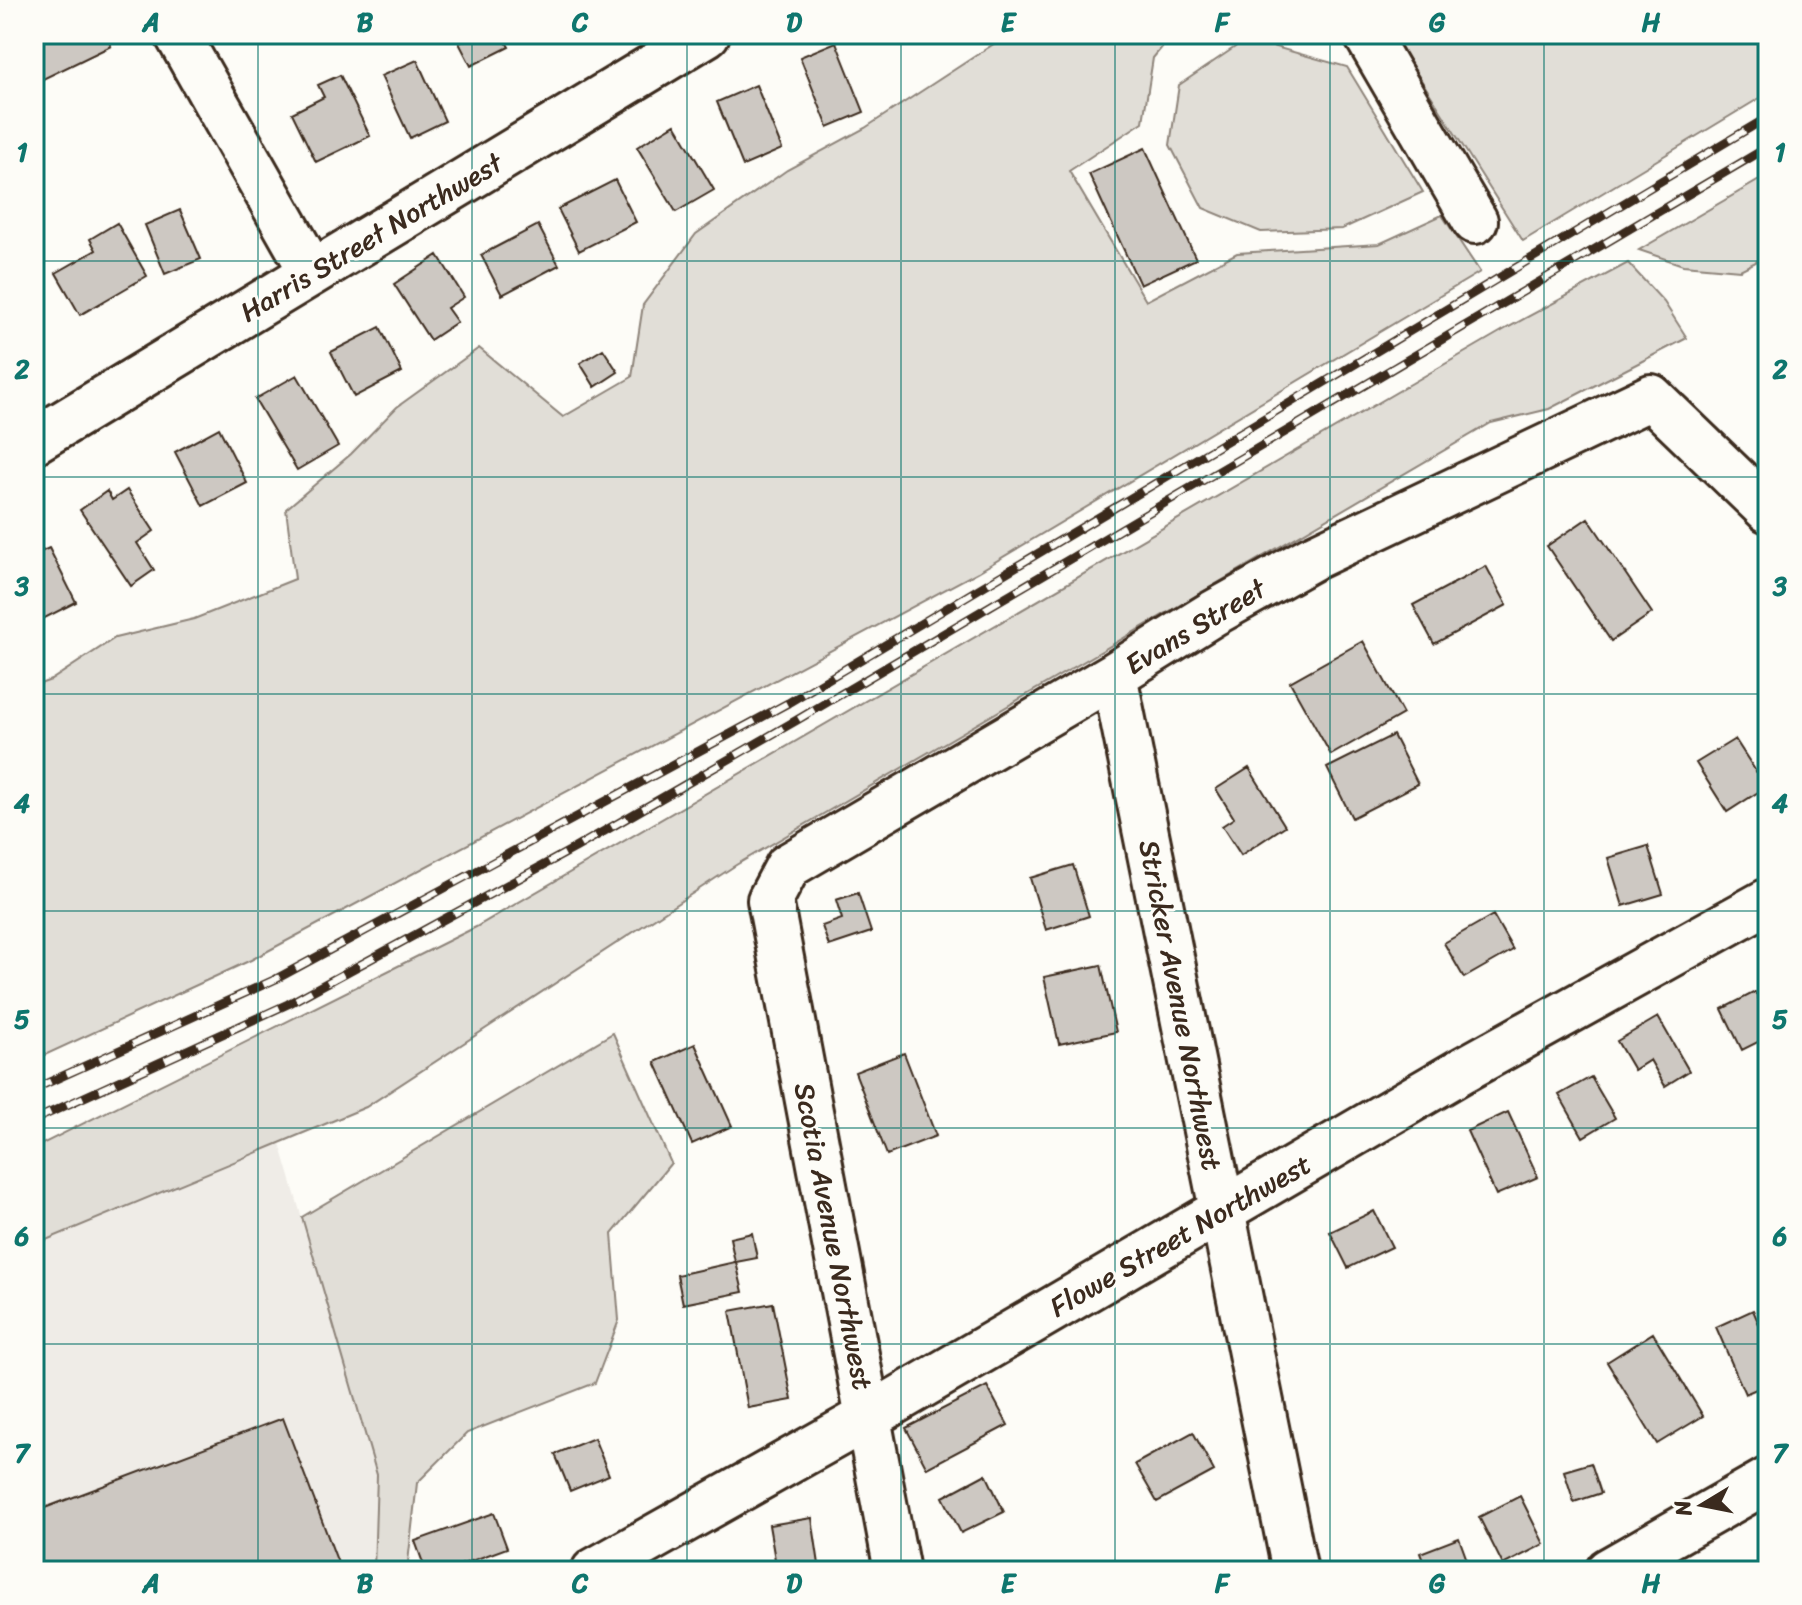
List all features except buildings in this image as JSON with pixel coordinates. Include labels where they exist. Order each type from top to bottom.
[{"type":"street","points":[[177,34],[312,272]]},
{"type":"street","name":"Harris Street Northwest","points":[[34,441],[707,34]]},
{"type":"street","points":[[1366,34],[1475,221]]},
{"type":"street","name":"Evans Street","points":[[770,900],[788,866],[1212,614],[1312,558],[1651,397],[1768,510]]},
{"type":"street","name":"Stricker Avenue Northwest","points":[[1114,675],[1295,1571]]},
{"type":"street","name":"Scotia Avenue Northwest","points":[[770,900],[897,1571]]},
{"type":"street","name":"Flowe Street Northwest","points":[[594,1571],[868,1417],[1461,1071],[1768,901]]},
{"type":"street","points":[[1608,1571],[1768,1480]]},
{"type":"shaded area","points":[[1009,34],[1173,34],[1153,58],[1143,122],[1069,171],[1146,301],[1237,253],[1379,244],[1442,215],[1480,272],[978,572],[251,960],[34,1060],[34,686],[51,680],[115,638],[194,619],[295,579],[286,509],[351,454],[397,407],[479,348],[563,417],[632,377],[643,305],[696,234],[787,170],[865,128]]},
{"type":"shaded area","points":[[1392,34],[1768,34],[1768,93],[1523,241]]},
{"type":"shaded area","points":[[1247,39],[1347,67],[1423,192],[1342,229],[1261,232],[1203,208],[1170,145],[1179,85]]},
{"type":"shaded area","points":[[1768,175],[1768,256],[1740,270],[1683,265],[1639,250]]},
{"type":"shaded area","points":[[1628,263],[1664,302],[1687,338],[1549,409],[1491,423],[736,865],[366,1107],[34,1245],[34,1148],[476,927],[1507,328]]},
{"type":"shaded area","points":[[613,1033],[671,1163],[612,1234],[619,1320],[595,1383],[467,1433],[417,1483],[407,1571],[374,1571],[377,1475],[302,1217]]},
{"type":"shaded area","points":[[280,1143],[377,1475],[374,1571],[34,1571],[34,1245]]},
{"type":"railway","points":[[34,1089],[276,979],[788,703],[1768,117]]},
{"type":"railway","points":[[34,1120],[288,1004],[575,848],[1768,147]]}]
